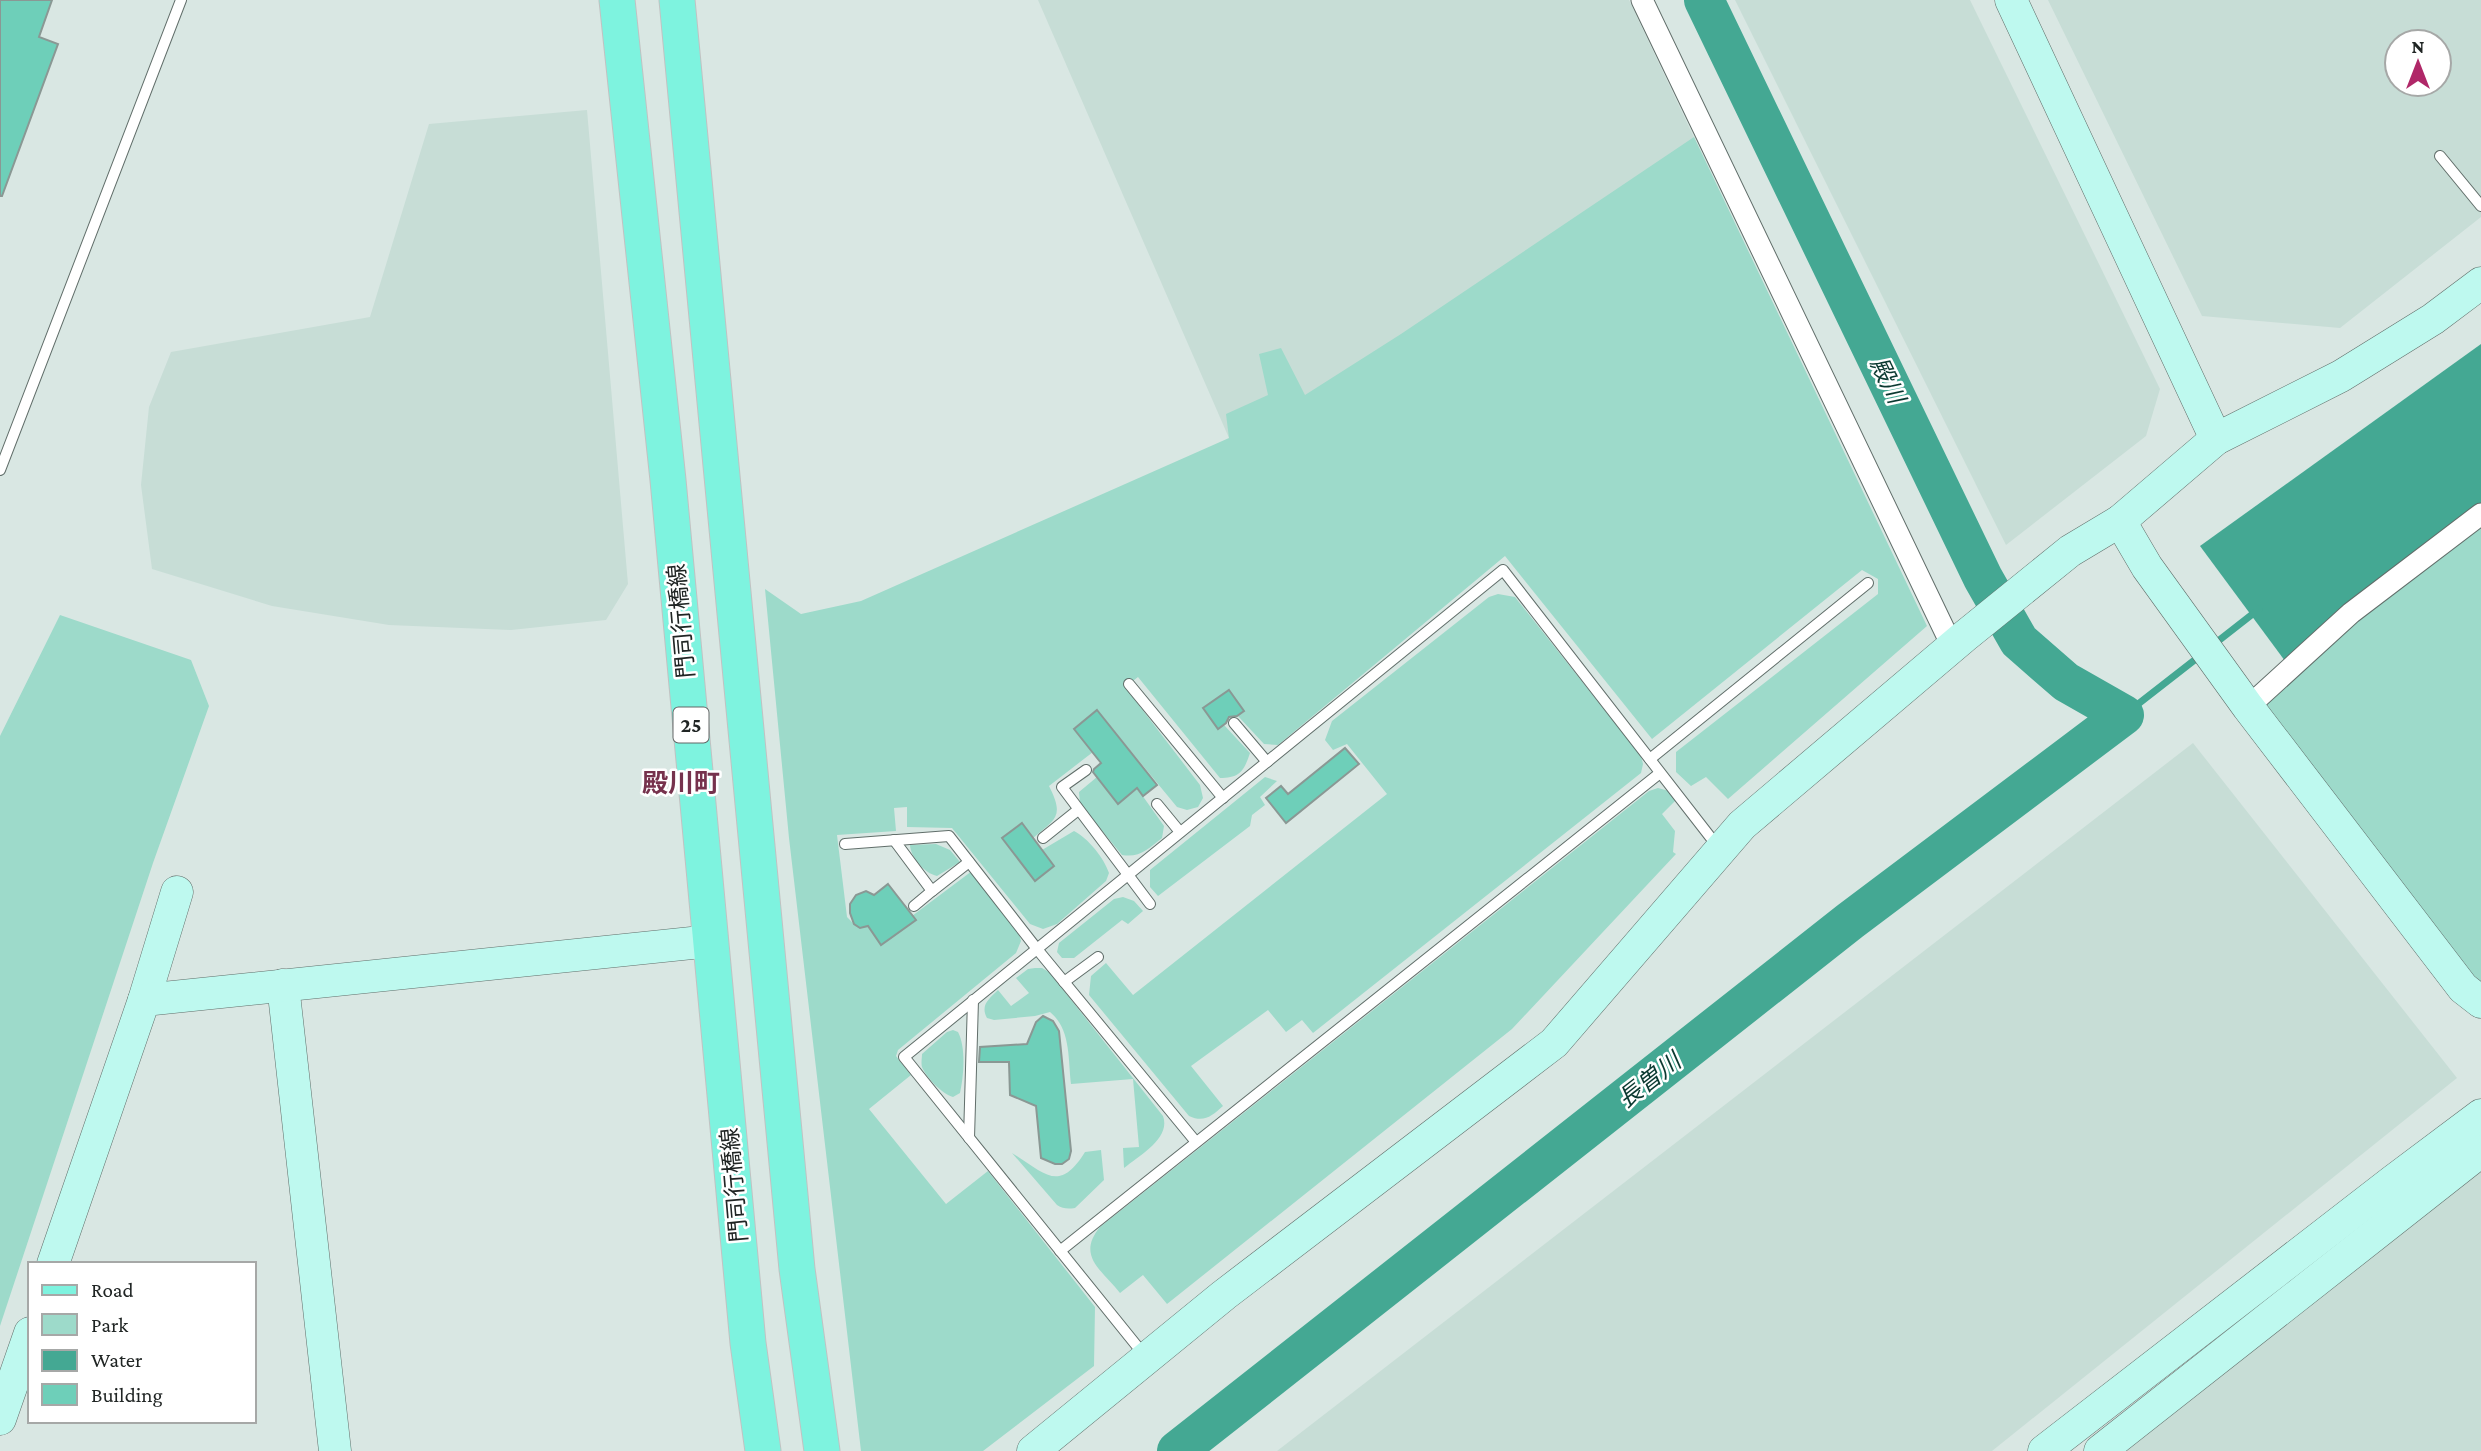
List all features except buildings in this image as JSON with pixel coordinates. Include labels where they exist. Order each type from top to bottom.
[{"type":"main road","name":"門司行橋線","points":[[617,0],[668,480],[748,1343],[763,1451]]},
{"type":"main road","points":[[677,0],[796,1255],[821,1451]]},
{"type":"street","points":[[1642,0],[1959,642]]},
{"type":"street","points":[[2011,0],[2216,439]]},
{"type":"street","points":[[1034,1451],[1267,1261],[1554,1043],[1742,825],[2070,551],[2120,521],[2216,439],[2341,376],[2433,319],[2481,283]]},
{"type":"street","points":[[2248,708],[2351,613],[2481,514]]},
{"type":"street","points":[[2120,521],[2147,567],[2248,708],[2463,988],[2481,1002]]},
{"type":"street","points":[[54,1262],[144,1000],[177,892]]},
{"type":"street","points":[[144,1000],[711,942]]},
{"type":"street","points":[[283,985],[335,1451]]},
{"type":"street","points":[[2044,1451],[2481,1115]]},
{"type":"street","points":[[2100,1451],[2481,1152]]},
{"type":"street","points":[[0,1419],[28,1339]]},
{"type":"lane","points":[[0,470],[181,0]]},
{"type":"lane","points":[[2440,156],[2481,205]]},
{"type":"lane","points":[[1147,1358],[904,1056],[1503,570],[1721,850]]},
{"type":"lane","points":[[1650,759],[1868,583]]},
{"type":"lane","points":[[1129,684],[1223,798]]},
{"type":"lane","points":[[1234,723],[1267,762]]},
{"type":"lane","points":[[1086,770],[1062,787],[1150,904]]},
{"type":"lane","points":[[1060,1251],[1660,773]]},
{"type":"lane","points":[[1157,804],[1180,832]]},
{"type":"lane","points":[[1043,838],[1079,810]]},
{"type":"lane","points":[[845,844],[949,836],[1037,949],[1196,1142]]},
{"type":"lane","points":[[894,840],[932,891]]},
{"type":"lane","points":[[914,906],[969,862]]},
{"type":"lane","points":[[1064,982],[1098,957]]},
{"type":"lane","points":[[969,1138],[973,1000]]},
{"type":"shaded area","points":[[1038,0],[1629,0],[1716,184],[1229,438]]},
{"type":"shaded area","points":[[1735,0],[1970,0],[2160,389],[2146,436],[2006,545]]},
{"type":"shaded area","points":[[2048,0],[2481,0],[2481,217],[2340,328],[2202,316]]},
{"type":"shaded area","points":[[587,110],[628,584],[606,620],[511,630],[389,625],[272,606],[152,569],[141,485],[149,407],[171,352],[370,317],[429,124]]},
{"type":"shaded area","points":[[2193,743],[2457,1078],[1992,1451],[1277,1451]]},
{"type":"shaded area","points":[[2481,1151],[2481,1451],[2100,1451]]},
{"type":"green space","points":[[1694,137],[1927,626],[1728,799],[1706,777],[1691,786],[1676,772],[1676,752],[1878,594],[1878,579],[1862,570],[1652,739],[1505,556],[1278,745],[1264,744],[1237,715],[1244,711],[1229,690],[1203,708],[1218,729],[1224,725],[1250,753],[1243,769],[1232,777],[1220,778],[1138,677],[1125,687],[1200,785],[1203,798],[1198,807],[1187,810],[1177,807],[1097,710],[1074,728],[1093,752],[1049,786],[1057,810],[1053,821],[1033,838],[1021,823],[1002,838],[1035,881],[1054,866],[1042,850],[1074,831],[1090,843],[1103,861],[1109,873],[1106,881],[1057,924],[1043,929],[1030,924],[952,828],[907,827],[907,807],[894,808],[896,831],[837,835],[847,917],[854,924],[868,926],[881,945],[912,916],[972,871],[1018,929],[1021,941],[1016,953],[898,1050],[896,1056],[911,1075],[869,1109],[946,1204],[988,1171],[1095,1307],[1094,1366],[983,1451],[861,1451],[789,838],[765,589],[801,614],[861,601],[1229,438],[1226,414],[1268,395],[1259,354],[1281,348],[1305,395],[1401,334]]},
{"type":"green space","points":[[2481,514],[2481,1002],[2248,707]]},
{"type":"green space","points":[[1498,594],[1515,597],[1641,756],[1641,773],[1313,1033],[1302,1020],[1286,1032],[1268,1010],[1191,1066],[1223,1106],[1208,1117],[1199,1119],[1189,1116],[1089,995],[1091,976],[1106,963],[1133,995],[1387,794],[1347,744],[1333,750],[1325,740],[1332,721],[1489,597]]},
{"type":"green space","points":[[60,615],[191,660],[209,706],[153,863],[0,1326],[0,736]]},
{"type":"green space","points":[[1097,777],[1118,803],[1137,788],[1164,826],[1162,838],[1139,854],[1122,855],[1080,804],[1079,792]]},
{"type":"green space","points":[[1265,777],[1277,781],[1260,797],[1265,805],[1252,815],[1250,826],[1158,896],[1150,887],[1150,870]]},
{"type":"green space","points":[[1658,788],[1669,791],[1676,800],[1662,814],[1675,831],[1673,852],[1676,854],[1512,1029],[1167,1304],[1143,1275],[1120,1293],[1099,1270],[1091,1255],[1090,1246],[1100,1227],[1649,791]]},
{"type":"green space","points":[[936,844],[950,850],[960,862],[937,876],[927,872],[919,864],[910,845]]},
{"type":"green space","points":[[1123,897],[1134,901],[1143,911],[1128,924],[1122,920],[1074,958],[1062,958],[1057,952],[1059,943],[1114,899]]},
{"type":"green space","points":[[1042,968],[1049,972],[1163,1116],[1163,1132],[1158,1139],[1124,1168],[1123,1148],[1139,1147],[1133,1079],[1071,1084],[1065,1036],[1057,1019],[1050,1012],[994,1020],[987,1018],[985,1006],[998,990],[1011,1006],[1029,993],[1016,978],[1028,969]]},
{"type":"green space","points":[[953,1030],[958,1032],[961,1038],[964,1062],[960,1093],[953,1097],[944,1092],[924,1071],[922,1054]]},
{"type":"green space","points":[[1101,1150],[1104,1180],[1075,1208],[1070,1209],[1057,1205],[1012,1153],[1043,1173],[1059,1176],[1076,1165],[1085,1152]]},
{"type":"water","points":[[2481,344],[2481,514],[2291,669],[2200,546]]},
{"type":"waterway","name":"長曽川","points":[[1177,1451],[1850,921],[2124,715],[2066,682],[2019,641],[1983,578],[1704,0]]},
{"type":"waterway","points":[[2213,645],[2259,609]]},
{"type":"waterway","points":[[2124,715],[2201,655]]},
{"type":"district","name":"殿川町","points":[[681,783]]},
{"type":"water label","name":"殿川","points":[[1888,380]]}]
